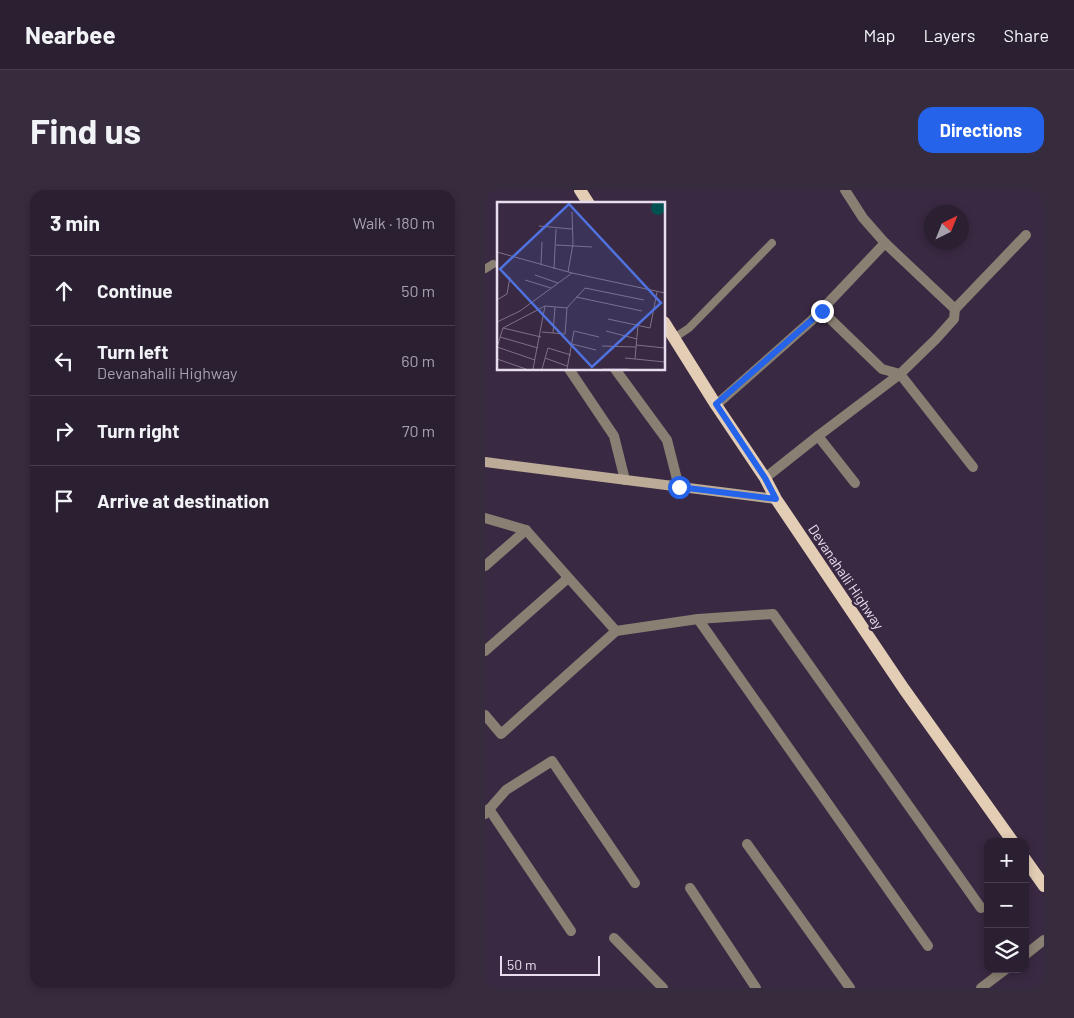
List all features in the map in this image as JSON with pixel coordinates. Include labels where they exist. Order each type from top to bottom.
[{"type":"main road","points":[[580,190],[588,202]]},
{"type":"main road","name":"Devanahalli Highway","points":[[665,324],[765,478],[776,499],[904,689],[1010,838]]},
{"type":"main road","points":[[1029,865],[1044,886]]},
{"type":"street","points":[[845,190],[863,218],[885,243],[955,309]]},
{"type":"street","points":[[765,478],[900,374],[937,339],[953,319],[955,309],[1026,234]]},
{"type":"street","points":[[716,404],[822,311],[885,243]]},
{"type":"street","points":[[822,311],[882,369],[900,374],[973,468]]},
{"type":"street","points":[[570,370],[614,436],[625,480]]},
{"type":"street","points":[[616,370],[667,440],[679,487]]},
{"type":"street","points":[[818,436],[855,483]]},
{"type":"street","points":[[485,462],[776,499]]},
{"type":"street","points":[[485,518],[526,530],[616,631]]},
{"type":"street","points":[[485,566],[526,530]]},
{"type":"street","points":[[485,651],[568,578]]},
{"type":"street","points":[[485,715],[501,734],[616,631],[698,619],[773,614],[981,908]]},
{"type":"street","points":[[698,619],[928,946]]},
{"type":"street","points":[[571,931],[487,812],[506,790],[552,761],[635,883]]},
{"type":"street","points":[[747,844],[850,988]]},
{"type":"street","points":[[689,888],[756,988]]},
{"type":"street","points":[[614,938],[663,988]]},
{"type":"street","points":[[1029,951],[1044,940]]},
{"type":"street","points":[[981,988],[1001,973]]},
{"type":"lane","points":[[674,338],[689,328],[772,243]]},
{"type":"lane","points":[[485,269],[493,264]]},
{"type":"route","points":[[679,487],[776,499],[765,478],[716,404],[822,311]]}]
